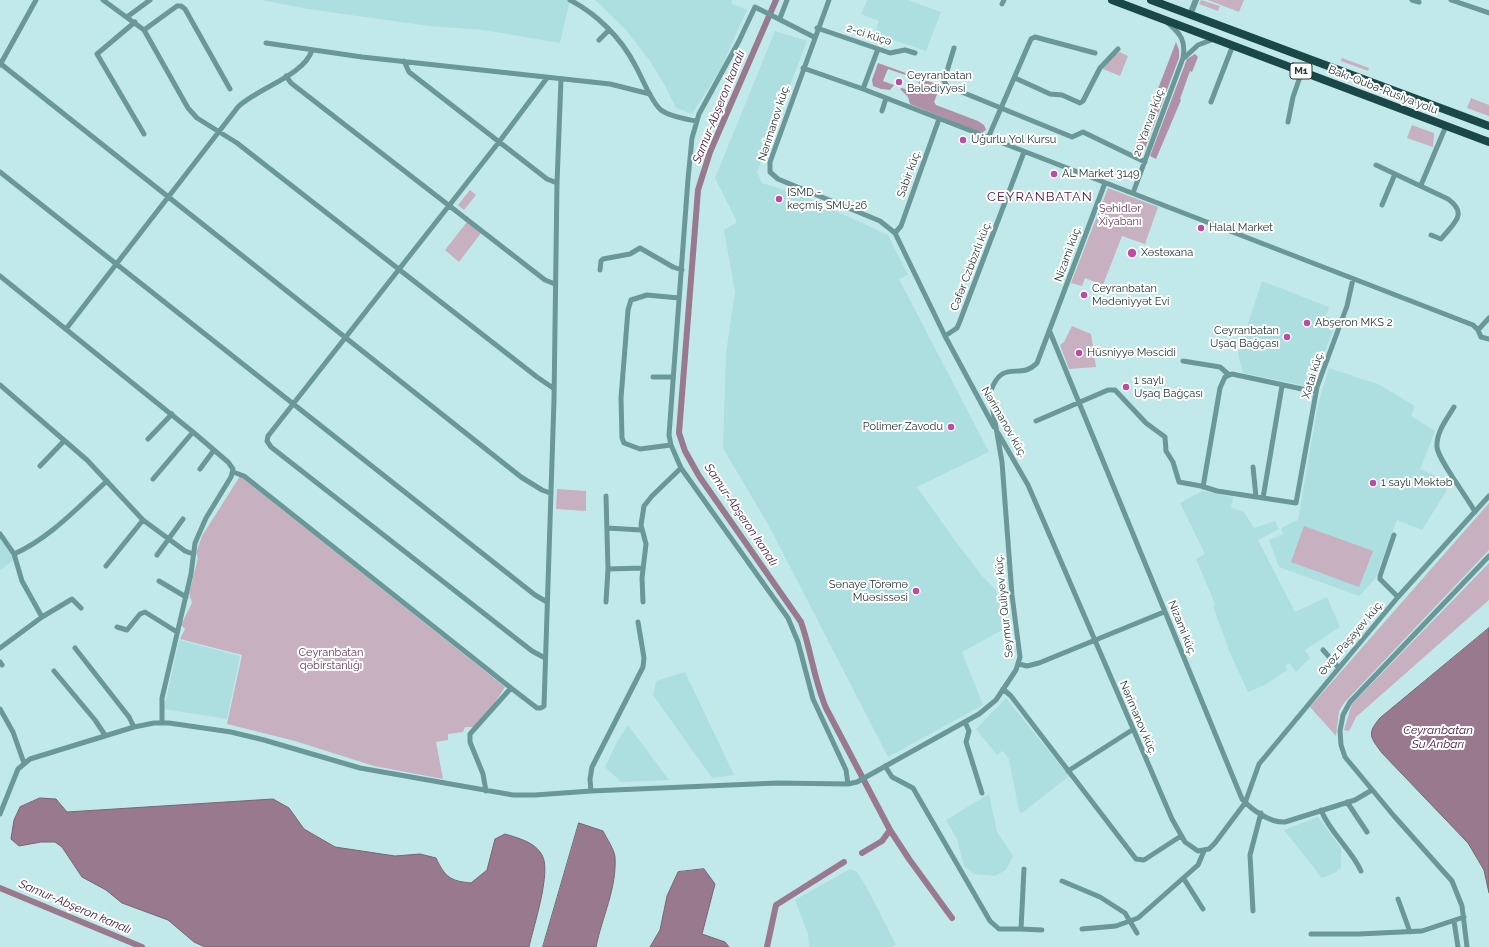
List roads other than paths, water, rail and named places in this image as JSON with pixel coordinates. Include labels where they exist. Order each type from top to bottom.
[{"type":"highway","name":"Bakı-Quba-Rusiya yolu","points":[[1112,0],[1489,142]]},
{"type":"highway","name":"Bakı-Quba-Rusiya yolu","points":[[1151,0],[1489,126]]},
{"type":"street","points":[[36,0],[0,64],[521,477],[542,490],[550,493]]},
{"type":"street","points":[[104,0],[144,30],[192,114],[236,143],[398,271],[553,388]]},
{"type":"street","points":[[127,17],[150,0]]},
{"type":"street","points":[[570,0],[590,12],[609,30],[628,52],[650,94],[662,111],[696,121]]},
{"type":"street","points":[[780,18],[787,0]]},
{"type":"street","name":"Nərimanov küç.","points":[[829,0],[817,28],[770,162],[770,172],[778,179],[880,221],[895,233],[945,336],[1028,485],[1132,730],[1180,836],[1192,848],[1204,851]]},
{"type":"street","points":[[1190,15],[1196,0]]},
{"type":"street","points":[[1412,0],[1419,2]]},
{"type":"street","points":[[1451,0],[1489,13]]},
{"type":"street","points":[[144,30],[177,6],[181,6],[186,9],[230,90]]},
{"type":"street","points":[[814,37],[780,18],[755,7],[739,41],[696,121],[692,138],[688,178],[669,422],[671,445],[681,468],[788,618],[798,642],[812,698],[846,770],[848,784]]},
{"type":"street","points":[[1162,19],[1182,36],[1184,47],[1183,58]]},
{"type":"street","points":[[135,22],[97,54],[144,134]]},
{"type":"street","name":"2-ci küçə","points":[[817,28],[878,50],[890,53],[905,50],[915,53]]},
{"type":"street","points":[[599,40],[609,30]]},
{"type":"street","points":[[988,138],[1030,41],[1033,38],[1095,53]]},
{"type":"street","points":[[1183,58],[1198,45],[1217,39]]},
{"type":"street","points":[[266,43],[404,61],[610,84],[650,94]]},
{"type":"street","points":[[1211,102],[1233,45]]},
{"type":"street","points":[[954,48],[944,84],[1072,137],[1083,132],[1145,162]]},
{"type":"street","points":[[1015,78],[1050,94],[1062,95],[1080,103],[1083,102],[1100,68],[1118,49]]},
{"type":"street","points":[[66,330],[218,131],[246,99],[286,76],[304,63],[312,50]]},
{"type":"street","points":[[863,89],[878,50]]},
{"type":"street","name":"20 Yanvar küç.","points":[[1133,193],[1183,58]]},
{"type":"street","points":[[404,61],[409,72],[547,180],[557,183]]},
{"type":"street","points":[[803,68],[863,89],[939,120],[1133,193],[1473,325],[1478,330],[1481,337],[1489,339]]},
{"type":"street","points":[[1288,122],[1293,97],[1302,72]]},
{"type":"street","points":[[286,76],[292,83],[545,280],[555,284]]},
{"type":"street","points":[[545,658],[532,651],[271,447],[267,441],[268,436],[347,338],[500,142],[547,78]]},
{"type":"street","points":[[0,276],[172,414],[228,462],[233,472],[244,476],[511,688],[537,708],[541,708],[544,706],[561,79]]},
{"type":"street","points":[[882,111],[886,98]]},
{"type":"street","name":"Sabir küç.","points":[[895,233],[901,226],[939,120]]},
{"type":"street","points":[[1421,185],[1446,126]]},
{"type":"street","name":"Cəfər Czbbzrlı küç.","points":[[945,336],[957,328],[1024,152]]},
{"type":"street","points":[[1376,165],[1448,199],[1459,210],[1455,222],[1441,238],[1431,235]]},
{"type":"street","points":[[0,172],[535,595],[547,602]]},
{"type":"street","points":[[1382,205],[1395,174]]},
{"type":"street","name":"Nizami küç.","points":[[996,430],[990,400],[990,393],[993,385],[1004,372],[1010,370],[1025,371],[1032,368],[1037,363],[1050,332],[1105,183]]},
{"type":"street","points":[[600,270],[601,261],[603,259],[630,254],[640,248],[673,267],[682,270]]},
{"type":"street","name":"Xətai küç.","points":[[1263,498],[1296,503],[1316,392],[1347,306],[1353,279]]},
{"type":"street","points":[[671,445],[640,449],[624,443],[622,438],[621,398],[628,310],[631,300],[648,295],[679,298]]},
{"type":"street","points":[[1478,330],[1489,318]]},
{"type":"street","name":"Nizami küç.","points":[[1050,332],[1236,786],[1246,803],[1273,821],[1285,822],[1364,796],[1372,790]]},
{"type":"street","points":[[1183,361],[1220,367],[1228,374],[1316,392]]},
{"type":"street","points":[[1203,486],[1220,388],[1223,380],[1228,374]]},
{"type":"street","points":[[653,377],[672,376]]},
{"type":"street","points":[[0,385],[63,442],[87,460],[143,520],[185,551],[193,554]]},
{"type":"street","points":[[1036,421],[1108,390],[1115,390],[1146,423],[1165,437],[1166,452],[1172,459],[1179,482],[1203,486],[1217,491],[1263,498],[1282,386]]},
{"type":"street","points":[[1454,407],[1441,428],[1437,449],[1464,497],[1475,512]]},
{"type":"street","points":[[148,439],[172,414]]},
{"type":"street","name":"Seymur Quliyev küç.","points":[[24,763],[40,755],[134,727],[162,723],[231,732],[290,746],[360,768],[486,791],[523,796],[591,791],[799,782],[848,784],[857,782],[988,708],[1003,689],[1019,664],[1020,658],[1012,595],[1002,462],[996,430]]},
{"type":"street","points":[[153,479],[193,432]]},
{"type":"street","points":[[40,466],[63,442]]},
{"type":"street","points":[[200,469],[214,450]]},
{"type":"street","points":[[1253,467],[1256,497]]},
{"type":"street","points":[[643,602],[643,568],[646,544],[641,530],[646,501],[681,468]]},
{"type":"street","points":[[162,723],[162,698],[191,574],[193,554],[200,531],[233,472]]},
{"type":"street","points":[[14,554],[33,545],[107,482]]},
{"type":"street","points":[[606,496],[608,569],[606,602]]},
{"type":"street","name":"Əvəz Paşayev küç.","points":[[1246,803],[1258,764],[1398,597],[1489,496]]},
{"type":"street","points":[[157,555],[183,519]]},
{"type":"street","points":[[106,566],[143,520]]},
{"type":"street","points":[[607,528],[641,530]]},
{"type":"street","points":[[0,534],[14,554],[22,581],[42,617]]},
{"type":"street","points":[[1394,535],[1380,579],[1398,597]]},
{"type":"street","points":[[1467,947],[1464,917],[1460,898],[1452,881],[1349,762],[1343,751],[1340,731],[1341,721],[1346,708],[1489,556]]},
{"type":"street","points":[[608,569],[643,568]]},
{"type":"street","points":[[159,581],[186,597]]},
{"type":"street","points":[[0,648],[68,600],[75,599],[81,608]]},
{"type":"street","points":[[117,627],[121,630],[127,630],[140,614],[145,612],[177,632]]},
{"type":"street","points":[[1019,664],[1027,666],[1039,663],[1164,612]]},
{"type":"street","points":[[591,791],[590,779],[592,767],[643,667],[644,658],[638,622]]},
{"type":"street","points":[[76,648],[129,716],[134,727]]},
{"type":"street","points":[[1323,650],[1339,668]]},
{"type":"street","points":[[54,670],[95,720],[105,736]]},
{"type":"street","points":[[486,791],[483,774],[469,738],[470,734],[511,688]]},
{"type":"street","points":[[1003,689],[1015,701],[1136,859],[1144,860],[1180,836]]},
{"type":"street","points":[[0,709],[13,732],[24,763],[12,781],[0,814]]},
{"type":"street","points":[[965,722],[969,731],[966,742],[982,793]]},
{"type":"street","points":[[1068,771],[1132,730]]},
{"type":"street","points":[[885,766],[892,777],[913,788],[990,921],[1000,929],[1042,930]]},
{"type":"street","points":[[1347,802],[1367,832]]},
{"type":"street","points":[[1082,929],[1110,927],[1131,921],[1151,909],[1198,865],[1204,851],[1215,843],[1246,803]]},
{"type":"street","points":[[1321,810],[1334,833],[1354,856],[1361,871]]},
{"type":"street","points":[[1253,911],[1250,854],[1261,814]]},
{"type":"street","points":[[1021,929],[1024,868]]},
{"type":"street","points":[[1184,879],[1203,909]]},
{"type":"street","points":[[1062,881],[1109,902],[1125,913],[1137,933]]},
{"type":"street","points":[[1398,899],[1410,932]]},
{"type":"street","points":[[1311,934],[1410,932],[1431,930],[1464,917]]},
{"type":"street","points":[[1454,921],[1458,947]]},
{"type":"water","name":"Ceyranbatan Su Anbarı","points":[[1489,628],[1489,893],[1484,870],[1468,843],[1382,753],[1373,740],[1372,732],[1380,718]]},
{"type":"water","points":[[40,798],[56,799],[67,812],[273,799],[289,808],[304,829],[335,847],[395,856],[420,854],[436,858],[442,870],[449,877],[458,881],[471,883],[487,870],[495,839],[505,834],[526,841],[535,847],[542,855],[545,873],[538,914],[529,947],[205,947],[194,942],[168,920],[122,903],[106,890],[82,877],[62,847],[55,842],[41,842],[19,846],[11,839],[14,820],[20,807]]},
{"type":"water","points":[[579,823],[603,831],[612,847],[615,857],[614,880],[596,947],[543,947]]},
{"type":"water","points":[[704,869],[715,884],[702,934],[725,942],[729,947],[650,947],[660,930],[667,896],[678,872]]},
{"type":"waterway","name":"Samur-Abşeron kanalı","points":[[776,0],[710,152],[698,190],[679,433],[685,451],[699,476],[801,622],[818,687],[826,708],[890,830],[952,918]]},
{"type":"waterway","points":[[862,853],[882,841],[890,830]]},
{"type":"waterway","points":[[767,947],[776,905],[844,862]]},
{"type":"waterway","name":"Samur-Abşeron kanalı","points":[[0,888],[142,947]]},
{"type":"place","name":"Ceyranbatan Bələdiyyəsi","points":[[899,82]]},
{"type":"place","name":"Uğurlu Yol Kursu","points":[[963,140]]},
{"type":"place","name":"AL Market 3149","points":[[1054,174]]},
{"type":"place","name":"ISMD - keçmiş SMU-26","points":[[779,199]]},
{"type":"place","name":"Halal Market","points":[[1201,228]]},
{"type":"place","name":"Xəstəxana","points":[[1132,253]]},
{"type":"place","name":"Ceyranbatan Mədəniyyət Evi","points":[[1084,295]]},
{"type":"place","name":"Abşeron MKS 2","points":[[1307,323]]},
{"type":"place","name":"Ceyranbatan Uşaq Bağçası","points":[[1287,337]]},
{"type":"place","name":"Hüsniyyə Məscidi","points":[[1079,353]]},
{"type":"place","name":"1 saylı Uşaq Bağçası","points":[[1126,387]]},
{"type":"place","name":"Polimer Zavodu","points":[[951,427]]},
{"type":"place","name":"1 saylı Məktəb","points":[[1373,483]]},
{"type":"place","name":"Sənaye Törəmə Müəsissəsi","points":[[916,591]]},
{"type":"district","name":"CEYRANBATAN","points":[[1040,197]]},
{"type":"park label","name":"Şəhidlər Xiyabanı","points":[[1120,215]]},
{"type":"park label","name":"Ceyranbatan qəbirstanlığı","points":[[331,659]]}]
